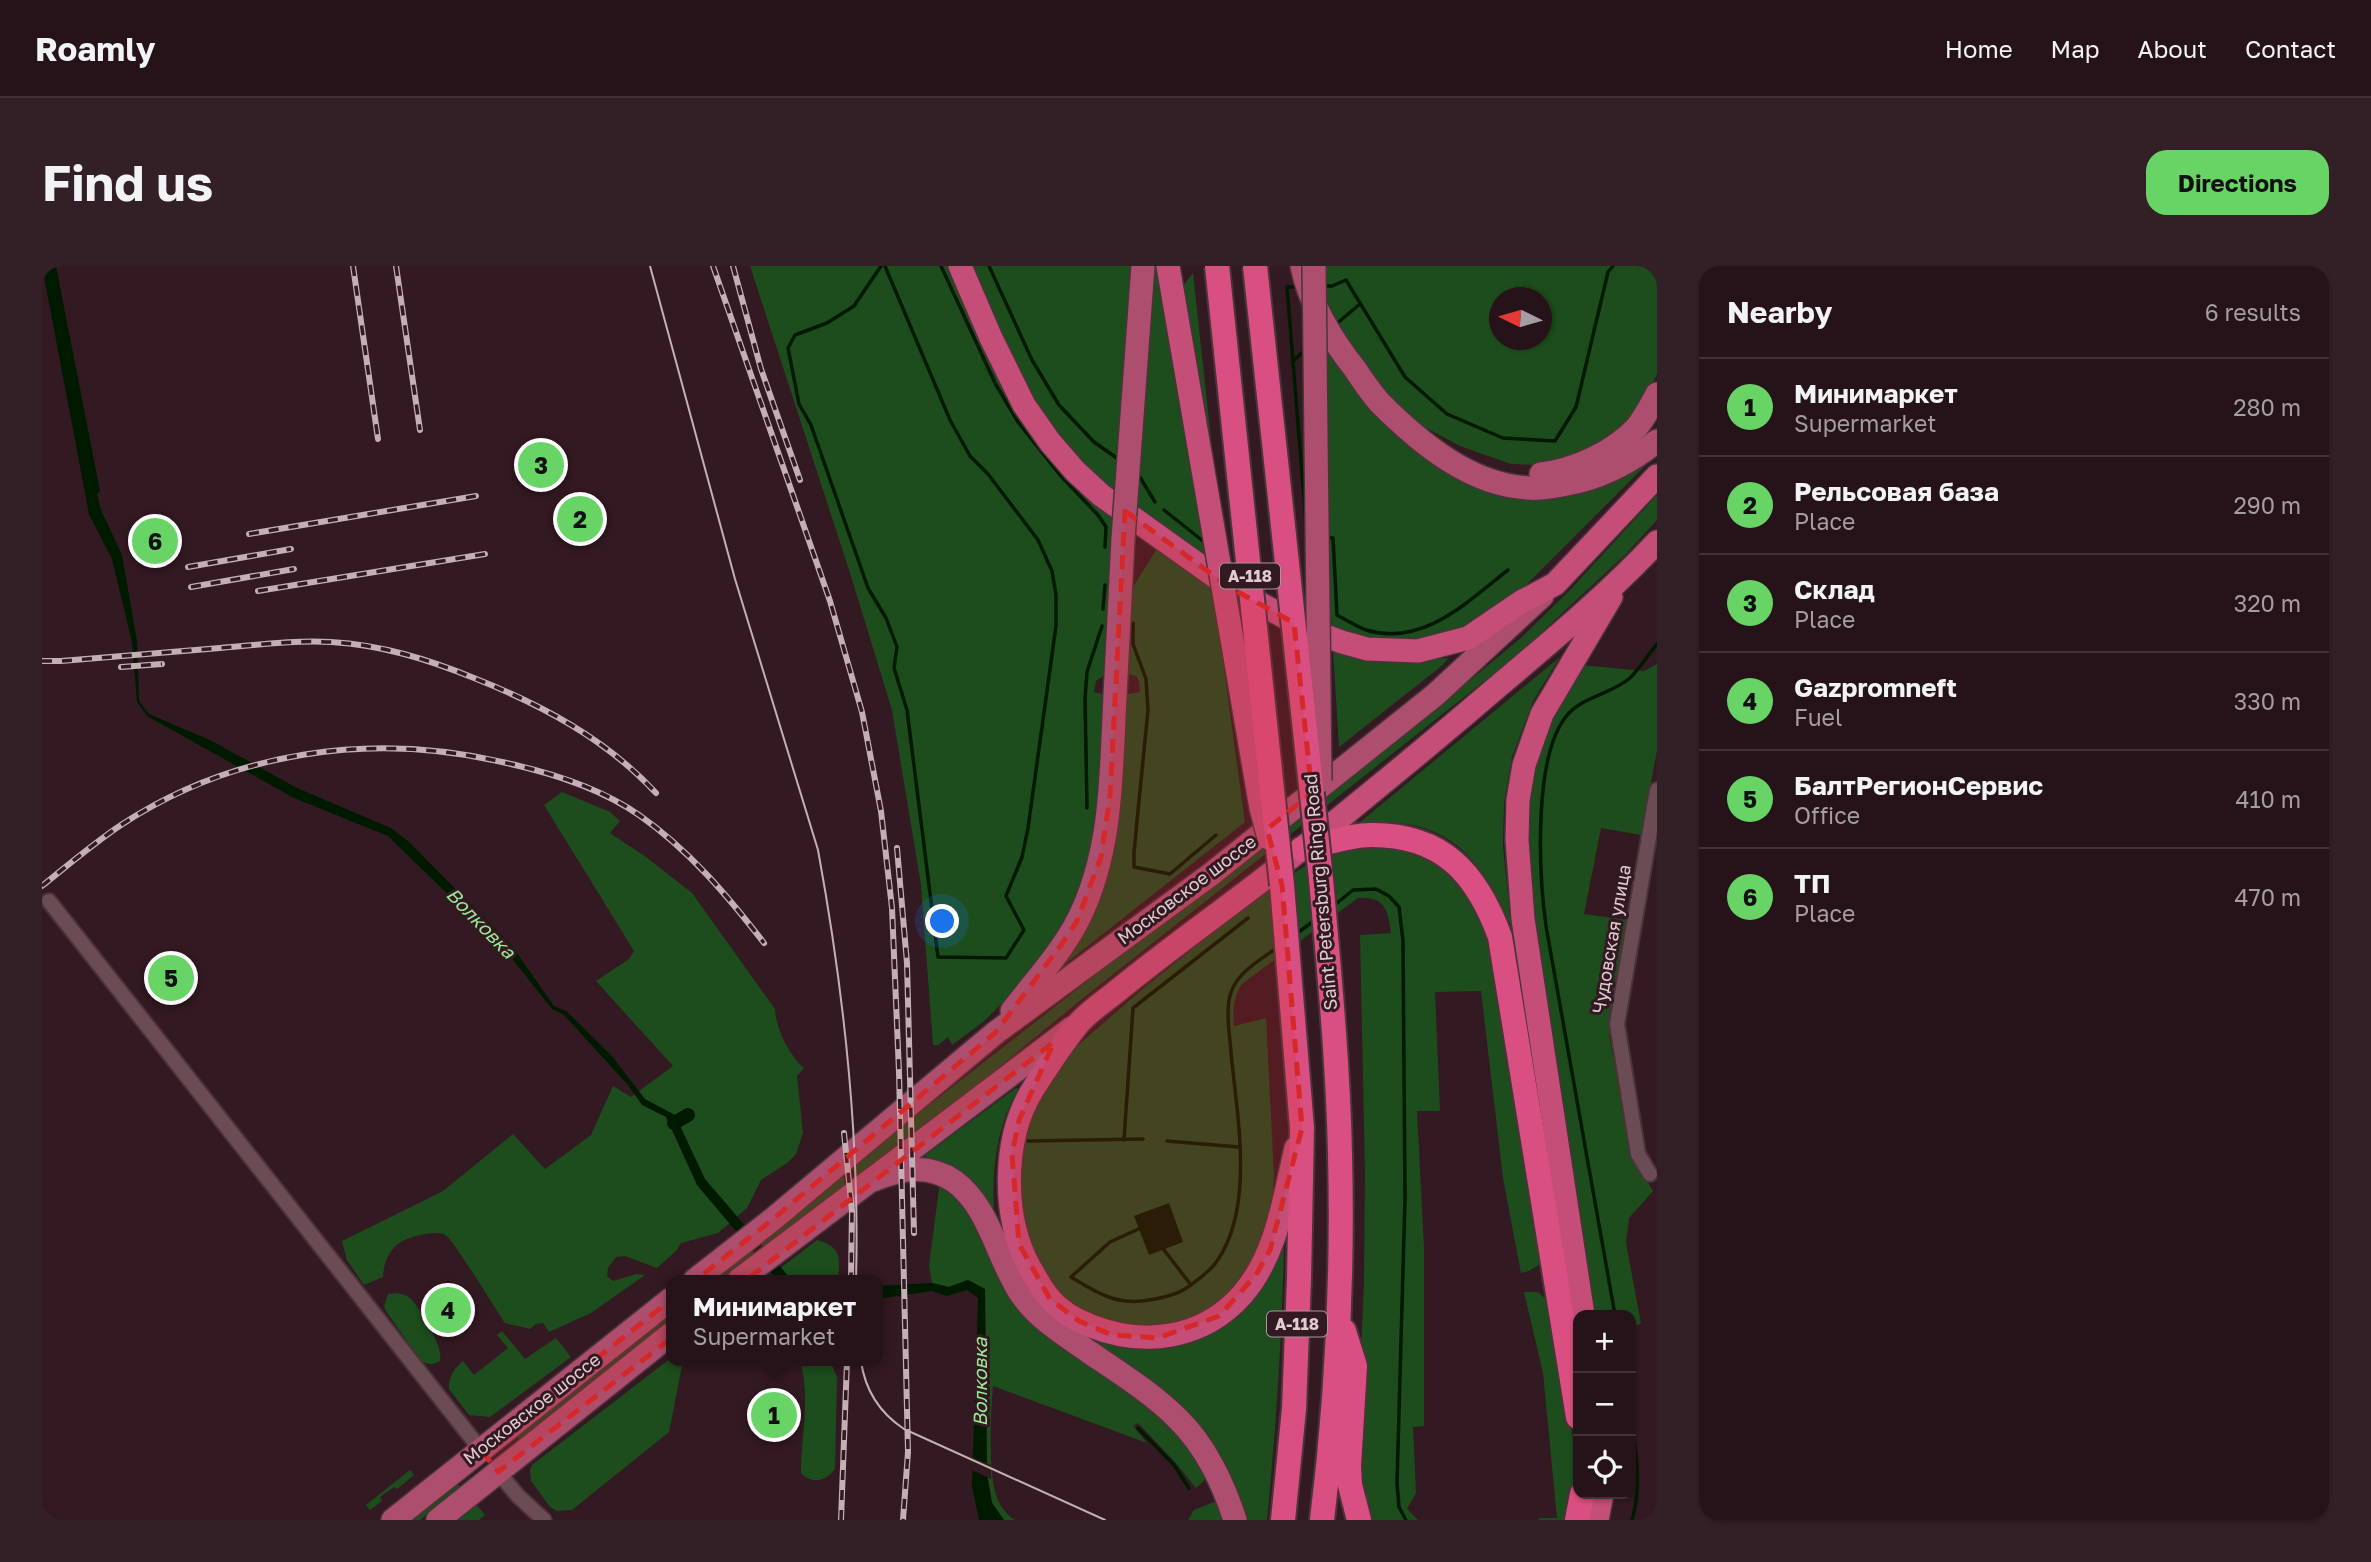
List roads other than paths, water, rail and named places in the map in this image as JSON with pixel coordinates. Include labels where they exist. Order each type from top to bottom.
[{"type":"highway","points":[[960,266],[1024,405],[1050,442],[1076,471],[1101,495],[1231,588],[1309,630],[1367,649],[1418,651],[1468,638],[1521,602],[1555,584]]},
{"type":"highway","points":[[1168,266],[1261,808],[1282,885]]},
{"type":"highway","name":"А-118","points":[[1217,266],[1282,885],[1302,1128],[1294,1409],[1283,1520]]},
{"type":"highway","name":"Saint Petersburg Ring Road","points":[[1255,266],[1321,878],[1340,1153],[1339,1317],[1322,1520]]},
{"type":"highway","name":"Московское шоссе","points":[[1555,584],[1657,476]]},
{"type":"highway","name":"Московское шоссе","points":[[1080,1022],[1301,849],[1468,712],[1619,582],[1657,542]]},
{"type":"highway","points":[[1582,1310],[1524,919],[1517,840],[1518,800],[1524,765],[1542,713],[1619,582]]},
{"type":"highway","points":[[1301,849],[1369,835],[1425,843],[1451,857],[1479,890],[1490,910],[1500,937],[1573,1386]]},
{"type":"highway","points":[[1080,1022],[1031,1092],[1019,1120],[1011,1171],[1014,1222],[1019,1244],[1050,1299],[1079,1321],[1112,1335],[1158,1338],[1195,1329],[1219,1316],[1242,1295],[1270,1250],[1302,1128]]},
{"type":"highway","points":[[1339,1317],[1355,1366],[1349,1466],[1350,1485],[1359,1520]]},
{"type":"highway","points":[[1577,1520],[1581,1499]]},
{"type":"highway","points":[[1597,1520],[1601,1499]]},
{"type":"main road","points":[[995,1033],[1077,920],[1101,857],[1110,796],[1124,526],[1143,266]]},
{"type":"main road","points":[[1302,266],[1305,281],[1325,324],[1344,357],[1379,402],[1445,459],[1463,469],[1493,481],[1531,488],[1584,481],[1619,468],[1657,442]]},
{"type":"main road","points":[[1314,266],[1321,878]]},
{"type":"main road","points":[[1404,425],[1468,460],[1510,475],[1531,475],[1579,465],[1609,449],[1636,428],[1657,394]]},
{"type":"main road","name":"Московское шоссе","points":[[701,1275],[773,1219],[995,1033],[1210,875],[1436,695],[1555,584]]},
{"type":"main road","name":"Московское шоссе","points":[[746,1275],[1080,1022]]},
{"type":"main road","points":[[873,1180],[910,1168],[927,1169],[943,1175],[964,1190],[977,1205],[1003,1263],[1027,1301],[1054,1329],[1145,1391],[1180,1420],[1204,1452],[1226,1495],[1235,1520]]},
{"type":"main road","name":"Московское шоссе","points":[[393,1520],[666,1303]]},
{"type":"main road","name":"Московское шоссе","points":[[438,1520],[666,1338]]},
{"type":"main road","points":[[481,1450],[498,1472]]},
{"type":"street","name":"Чудовская улица","points":[[1650,1174],[1638,1154],[1617,1024],[1657,790]]},
{"type":"street","points":[[49,901],[481,1450]]},
{"type":"street","points":[[498,1472],[518,1496],[544,1520]]},
{"type":"water","name":"Волковка","points":[[42,266],[56,266],[100,491],[97,494],[101,510],[122,555],[137,641],[139,701],[149,714],[212,741],[297,788],[391,828],[409,842],[512,946],[554,1006],[566,1011],[611,1055],[645,1099],[675,1115],[705,1179],[787,1275],[773,1275],[697,1185],[666,1117],[642,1105],[628,1085],[564,1015],[552,1009],[506,951],[388,836],[294,798],[147,716],[137,702],[132,642],[112,559],[89,514]]},
{"type":"water","points":[[1169,1203],[1183,1242],[1149,1255],[1134,1216]]},
{"type":"water","name":"Волковка","points":[[968,1280],[985,1289],[987,1474],[992,1503],[1004,1520],[979,1520],[972,1486],[978,1298],[967,1290],[947,1296],[932,1291],[883,1298],[883,1286],[932,1283],[949,1287]]},
{"type":"waterway","points":[[881,266],[854,306],[827,323],[795,335],[788,348],[799,404],[811,425],[868,588],[886,618],[897,647],[894,668],[907,710],[938,957],[1006,958],[1024,930],[1006,896],[1022,857],[1028,828],[1056,626],[1056,595],[1052,571],[1038,540],[988,474],[970,456],[950,420],[885,266]]},
{"type":"waterway","points":[[941,266],[995,383],[1018,422],[1060,475],[1098,515],[1106,527],[1105,547]]},
{"type":"waterway","points":[[989,266],[1032,360],[1059,405],[1094,442],[1121,461]]},
{"type":"waterway","points":[[1323,286],[1332,286],[1346,280],[1405,377],[1447,414],[1503,438],[1555,441],[1576,407],[1608,272],[1613,266]]},
{"type":"waterway","points":[[1298,287],[1287,287],[1306,523]]},
{"type":"waterway","points":[[1335,325],[1360,304]]},
{"type":"waterway","points":[[1293,361],[1305,350]]},
{"type":"waterway","points":[[1138,474],[1155,502]]},
{"type":"waterway","points":[[1164,510],[1203,541]]},
{"type":"waterway","points":[[1324,538],[1333,538],[1337,615],[1366,630],[1387,634],[1425,627],[1443,618],[1508,570]]},
{"type":"waterway","points":[[1103,609],[1105,585]]},
{"type":"waterway","points":[[1133,623],[1133,644],[1146,679],[1148,710],[1134,867],[1170,874],[1216,835]]},
{"type":"waterway","points":[[1087,808],[1087,672],[1102,626]]},
{"type":"waterway","points":[[1614,1310],[1546,926],[1541,876],[1541,814],[1549,754],[1558,730],[1570,712],[1630,678],[1657,644]]},
{"type":"waterway","points":[[1332,907],[1353,890],[1376,889],[1389,896],[1399,907],[1403,941],[1405,1199],[1397,1483],[1399,1507],[1406,1520]]},
{"type":"waterway","points":[[1124,1140],[1133,1008],[1248,918]]},
{"type":"waterway","points":[[1296,934],[1315,920]]},
{"type":"waterway","points":[[1143,1227],[1110,1242],[1071,1277],[1111,1298],[1143,1301],[1167,1297],[1181,1291],[1217,1261],[1229,1239],[1240,1188],[1239,1132],[1229,1000],[1241,975],[1278,947]]},
{"type":"waterway","points":[[674,1123],[688,1115]]},
{"type":"waterway","points":[[1028,1141],[1143,1139]]},
{"type":"waterway","points":[[1167,1141],[1239,1147]]},
{"type":"waterway","points":[[1161,1246],[1191,1285]]},
{"type":"waterway","points":[[1138,1428],[1174,1465],[1189,1488]]},
{"type":"waterway","points":[[1632,1520],[1637,1495],[1633,1436]]},
{"type":"tram line","points":[[650,266],[735,579],[818,850],[843,1010],[853,1118],[856,1275]]},
{"type":"tram line","points":[[862,1366],[875,1400],[888,1416],[904,1429],[1105,1520]]},
{"type":"railway","points":[[353,266],[378,439]]},
{"type":"railway","points":[[396,266],[420,430]]},
{"type":"railway","points":[[713,266],[830,601],[862,712],[881,811],[892,908],[899,1072],[908,1452],[903,1520]]},
{"type":"railway","points":[[733,266],[761,369],[800,480]]},
{"type":"railway","points":[[249,534],[476,496]]},
{"type":"railway","points":[[188,567],[291,549]]},
{"type":"railway","points":[[258,591],[485,554]]},
{"type":"railway","points":[[191,587],[294,569]]},
{"type":"railway","points":[[42,661],[303,642],[331,642],[386,650],[456,671],[548,712],[572,725],[616,756],[656,793]]},
{"type":"railway","points":[[121,667],[162,664]]},
{"type":"railway","points":[[42,886],[121,825],[164,800],[210,780],[257,765],[305,755],[354,749],[403,749],[453,753],[520,766],[573,782],[624,805],[691,858],[764,943]]},
{"type":"railway","points":[[897,848],[907,963],[914,1233]]},
{"type":"railway","points":[[844,1133],[852,1211],[851,1275]]},
{"type":"railway","points":[[841,1520],[847,1366]]},
{"type":"place","name":"Склад","points":[[541,465]]},
{"type":"place","name":"Рельсовая база","points":[[580,519]]},
{"type":"place","name":"ТП","points":[[155,541]]},
{"type":"place","name":"БалтРегионСервис","points":[[171,978]]},
{"type":"place","name":"Gazpromneft","points":[[448,1310]]},
{"type":"place","name":"Минимаркет","points":[[774,1415]]}]
